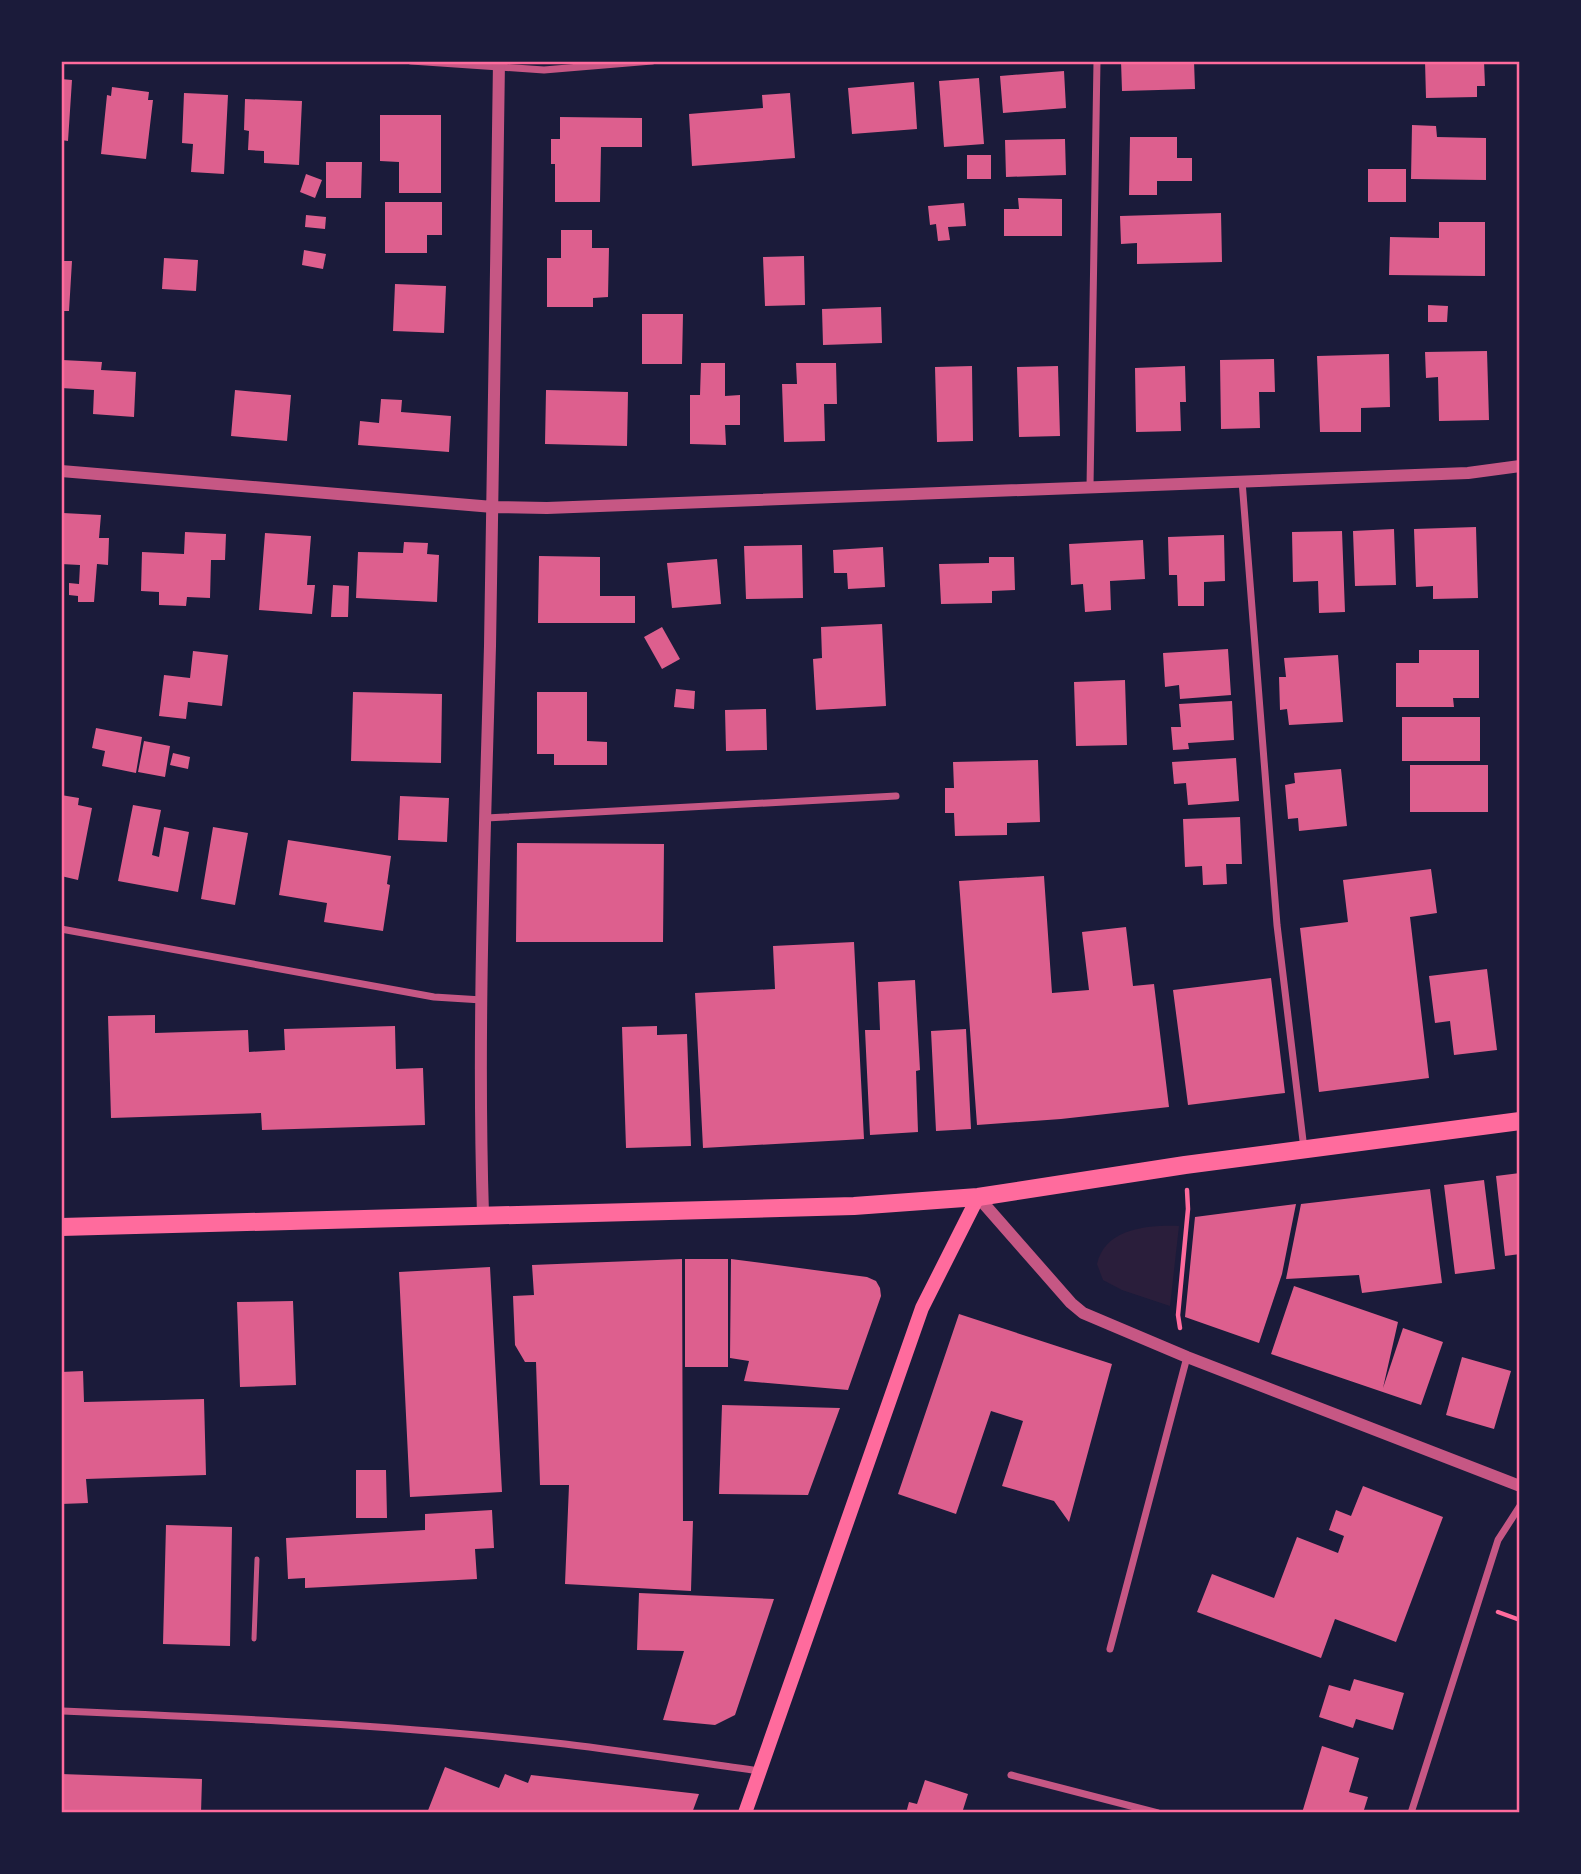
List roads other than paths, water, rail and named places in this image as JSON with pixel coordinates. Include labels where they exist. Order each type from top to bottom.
[{"type":"main road","points":[[61,1227],[853,1206],[978,1197],[1185,1165],[1520,1121]]},
{"type":"main road","points":[[745,1813],[922,1308],[978,1197]]},
{"type":"street","points":[[411,61],[544,70],[652,61]]},
{"type":"street","points":[[1090,487],[1097,61]]},
{"type":"street","points":[[483,1214],[482,1000],[499,65]]},
{"type":"street","points":[[61,471],[493,507],[547,508],[1480,473],[1520,466]]},
{"type":"street","points":[[1241,481],[1277,925],[1304,1149]]},
{"type":"street","points":[[486,818],[896,796]]},
{"type":"street","points":[[61,929],[434,997],[482,1000]]},
{"type":"street","points":[[978,1197],[1076,1309],[1187,1357],[1520,1486]]},
{"type":"street","points":[[1110,1650],[1187,1357]]},
{"type":"street","points":[[1411,1813],[1498,1540],[1520,1506]]},
{"type":"street","points":[[61,1711],[242,1719],[446,1733],[564,1744],[760,1772]]},
{"type":"street","points":[[1011,1775],[1158,1813]]},
{"type":"lane","points":[[254,1639],[257,1559]]}]
